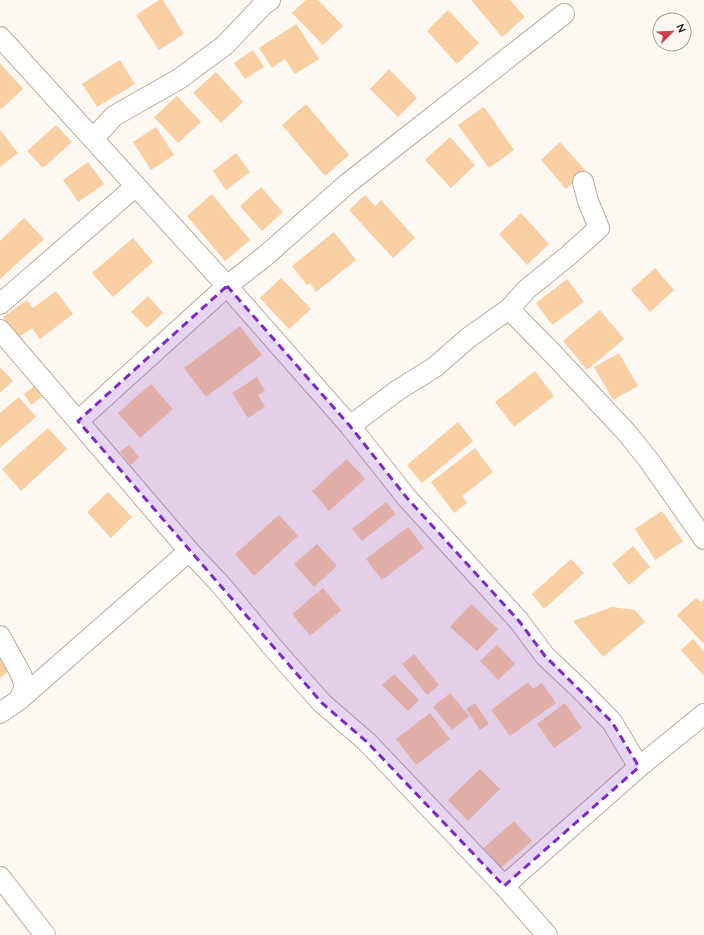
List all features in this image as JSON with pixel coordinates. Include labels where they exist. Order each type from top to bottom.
[{"type":"street","points":[[93,139],[114,116],[179,79],[225,45],[263,5],[270,0]]},
{"type":"street","points":[[78,421],[227,286],[264,257],[347,184],[564,14]]},
{"type":"street","points":[[0,37],[227,286],[350,426],[407,498],[519,621],[545,656],[612,722],[639,767]]},
{"type":"street","points":[[350,426],[398,390],[435,367],[468,338],[509,309],[527,289],[568,256],[599,228],[588,201],[583,182]]},
{"type":"street","points":[[0,304],[136,186]]},
{"type":"street","points":[[509,309],[627,433],[650,462],[704,539]]},
{"type":"street","points":[[0,330],[189,551],[221,585],[275,650],[322,703],[367,742],[504,886],[547,935]]},
{"type":"street","points":[[0,713],[19,700],[189,551]]},
{"type":"street","points":[[0,636],[21,674],[25,686],[19,700]]},
{"type":"street","points":[[504,886],[639,767],[704,714]]},
{"type":"street","points":[[0,877],[45,935]]},
{"type":"highlighted area","points":[[227,286],[350,426],[407,498],[519,621],[545,656],[612,722],[639,767],[504,886],[367,742],[322,703],[78,421]]},
{"type":"building","points":[[159,0],[163,0],[184,34],[159,50],[136,15]]},
{"type":"building","points":[[306,0],[318,0],[343,26],[323,45],[292,13]]},
{"type":"building","points":[[471,0],[510,0],[525,17],[502,37]]},
{"type":"building","points":[[448,10],[479,43],[457,64],[427,31]]},
{"type":"building","points":[[296,24],[319,59],[295,74],[285,59],[272,68],[259,48]]},
{"type":"building","points":[[253,50],[264,67],[245,79],[234,63]]},
{"type":"building","points":[[120,60],[135,84],[97,107],[82,84]]},
{"type":"building","points":[[0,63],[23,89],[0,110]]},
{"type":"building","points":[[389,69],[417,98],[398,117],[370,89]]},
{"type":"building","points":[[216,72],[243,102],[221,123],[193,93]]},
{"type":"building","points":[[177,96],[201,122],[178,143],[154,117]]},
{"type":"building","points":[[306,104],[349,155],[325,176],[282,125]]},
{"type":"building","points":[[484,107],[514,150],[489,168],[458,125]]},
{"type":"building","points":[[56,125],[72,142],[43,168],[27,151]]},
{"type":"building","points":[[156,127],[174,155],[151,170],[133,142]]},
{"type":"building","points":[[0,130],[18,153],[0,167]]},
{"type":"building","points":[[450,137],[475,165],[451,188],[425,160]]},
{"type":"building","points":[[560,142],[586,171],[566,189],[541,160]]},
{"type":"building","points":[[236,153],[250,172],[226,190],[213,171]]},
{"type":"building","points":[[88,162],[104,184],[78,202],[63,180]]},
{"type":"building","points":[[261,187],[283,212],[262,231],[240,206]]},
{"type":"building","points":[[212,194],[250,240],[225,261],[187,216]]},
{"type":"building","points":[[365,195],[375,206],[381,200],[415,238],[393,258],[349,210]]},
{"type":"building","points":[[521,213],[549,244],[527,265],[499,234]]},
{"type":"building","points":[[24,218],[44,239],[0,279],[0,241]]},
{"type":"building","points":[[334,232],[356,260],[316,292],[310,283],[307,285],[292,266]]},
{"type":"building","points":[[133,238],[153,262],[113,297],[92,273]]},
{"type":"building","points":[[655,268],[674,290],[650,312],[631,290]]},
{"type":"building","points":[[281,278],[311,309],[289,329],[260,298]]},
{"type":"building","points":[[567,279],[584,302],[552,325],[536,303]]},
{"type":"building","points":[[56,291],[73,314],[40,339],[32,328],[18,338],[3,317],[27,300],[33,308]]},
{"type":"building","points":[[148,296],[163,313],[147,328],[131,312]]},
{"type":"building","points":[[600,310],[624,339],[587,370],[563,341]]},
{"type":"building","points":[[240,326],[262,355],[206,397],[184,368]]},
{"type":"building","points":[[619,353],[638,386],[613,400],[594,367]]},
{"type":"building","points":[[0,367],[13,381],[0,393]]},
{"type":"building","points":[[535,371],[554,396],[514,427],[495,402]]},
{"type":"building","points":[[257,377],[265,391],[258,395],[265,407],[248,418],[232,393]]},
{"type":"building","points":[[151,384],[173,409],[140,438],[118,413]]},
{"type":"building","points":[[35,386],[42,397],[31,405],[24,394]]},
{"type":"building","points":[[19,397],[36,417],[0,448],[0,413]]},
{"type":"building","points":[[458,422],[473,441],[422,483],[407,465]]},
{"type":"building","points":[[48,428],[67,449],[21,491],[2,469]]},
{"type":"building","points":[[129,445],[139,457],[131,465],[120,452]]},
{"type":"building","points":[[475,448],[493,472],[462,496],[467,503],[454,513],[431,482]]},
{"type":"building","points":[[347,459],[365,479],[329,511],[312,491]]},
{"type":"building","points":[[108,492],[132,517],[111,538],[87,512]]},
{"type":"building","points":[[386,502],[396,514],[362,541],[352,529]]},
{"type":"building","points":[[662,511],[683,541],[655,560],[635,529]]},
{"type":"building","points":[[279,515],[298,536],[254,576],[235,554]]},
{"type":"building","points":[[408,527],[424,548],[382,580],[366,559]]},
{"type":"building","points":[[317,544],[337,566],[314,587],[294,564]]},
{"type":"building","points":[[633,546],[650,567],[629,585],[612,564]]},
{"type":"building","points":[[571,559],[584,573],[544,609],[532,594]]},
{"type":"building","points":[[323,588],[341,610],[310,636],[292,614]]},
{"type":"building","points":[[696,598],[701,602],[704,599],[703,643],[677,615]]},
{"type":"building","points":[[471,604],[498,629],[477,651],[450,627]]},
{"type":"building","points":[[612,607],[635,610],[645,622],[603,657],[573,621]]},
{"type":"building","points":[[693,639],[704,652],[704,676],[681,650]]},
{"type":"building","points":[[497,645],[515,664],[498,680],[480,661]]},
{"type":"building","points":[[414,654],[439,685],[427,695],[402,664]]},
{"type":"building","points":[[0,655],[11,669],[0,678]]},
{"type":"building","points":[[394,674],[419,700],[408,711],[382,685]]},
{"type":"building","points":[[528,682],[533,689],[542,683],[556,703],[510,736],[491,710]]},
{"type":"building","points":[[450,693],[469,716],[452,730],[433,707]]},
{"type":"building","points":[[475,703],[489,724],[480,730],[466,709]]},
{"type":"building","points":[[565,703],[582,728],[554,748],[537,724]]},
{"type":"building","points":[[430,713],[450,739],[416,765],[396,739]]},
{"type":"building","points":[[480,769],[500,789],[468,821],[448,800]]},
{"type":"building","points":[[514,821],[532,841],[501,868],[484,848]]}]
